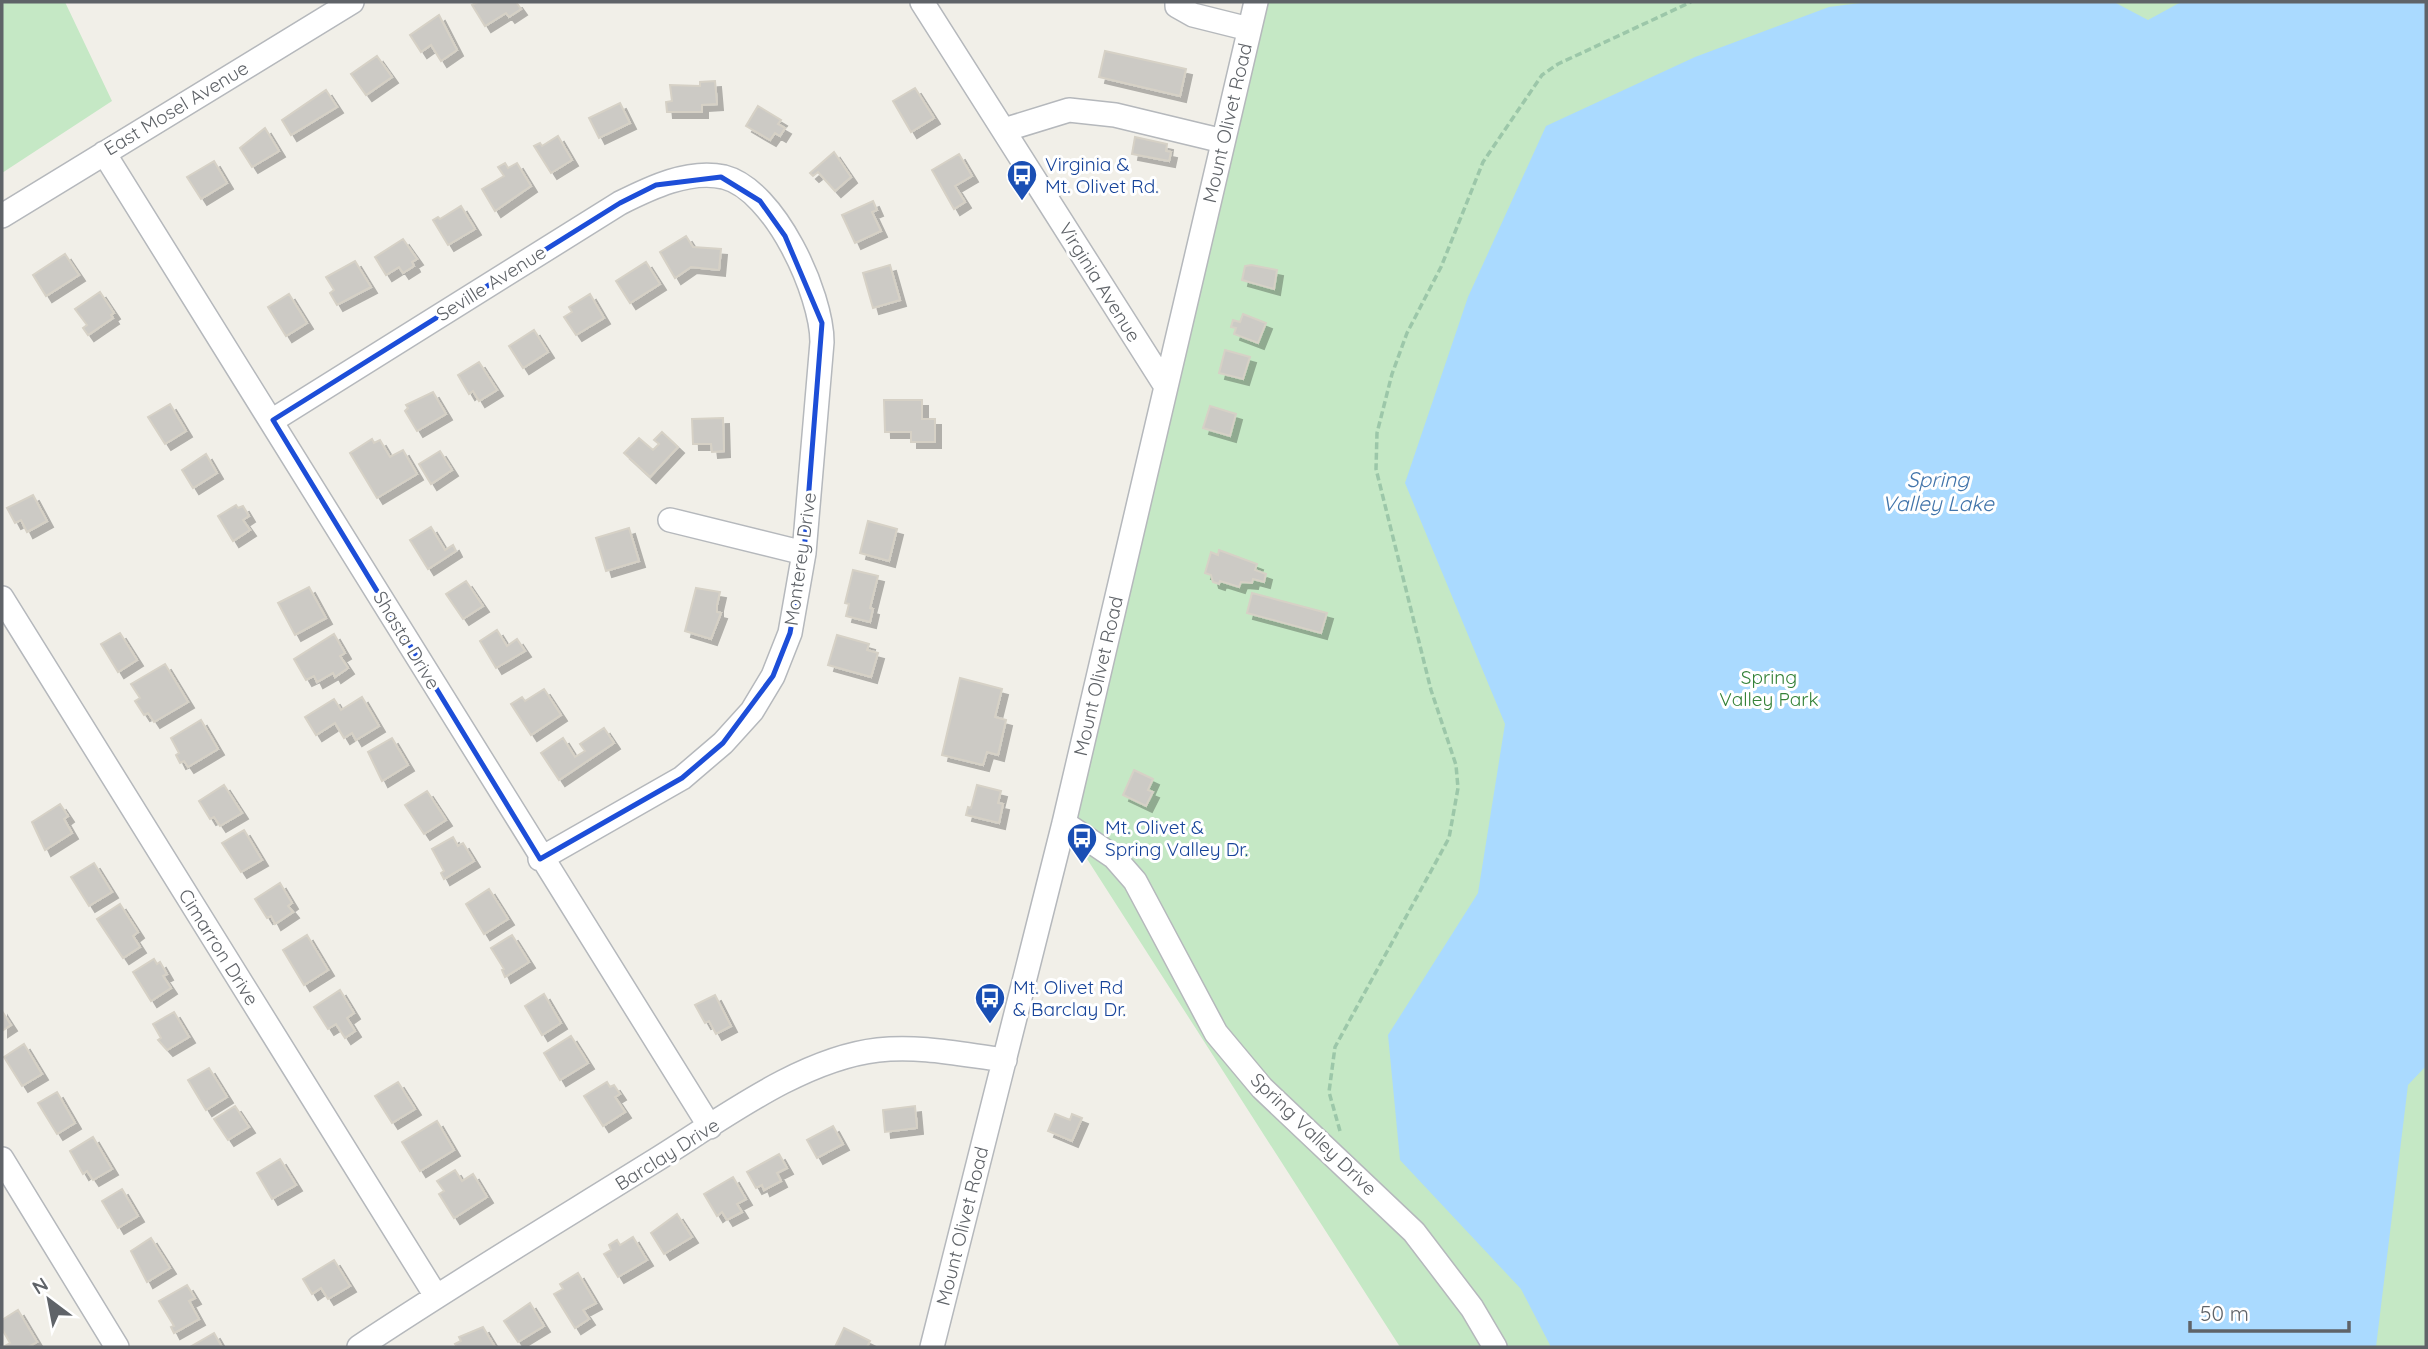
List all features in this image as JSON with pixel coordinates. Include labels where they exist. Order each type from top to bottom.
[{"type":"street","name":"East Mosel Avenue","points":[[2,216],[352,2]]},
{"type":"street","name":"Virginia Avenue","points":[[922,2],[1165,385]]},
{"type":"street","points":[[1177,2],[1177,6],[1193,15],[1249,29]]},
{"type":"street","name":"Mount Olivet Road","points":[[932,1347],[1064,823],[1255,2]]},
{"type":"street","points":[[1004,130],[1069,110],[1115,115],[1223,141]]},
{"type":"street","name":"Shasta Drive","points":[[104,153],[273,420],[540,859],[710,1127]]},
{"type":"street","name":"Seville Avenue","points":[[273,420],[620,202],[656,185],[682,178],[721,177]]},
{"type":"street","name":"Monterey Drive","points":[[540,859],[682,778],[723,743],[752,712],[773,676],[790,633],[804,553],[822,323],[806,276],[785,236],[760,201],[738,183],[721,177]]},
{"type":"street","points":[[670,520],[804,553]]},
{"type":"street","name":"Cimarron Drive","points":[[2,598],[436,1296]]},
{"type":"street","name":"Spring Valley Drive","points":[[1064,823],[1114,857],[1135,881],[1216,1033],[1262,1088],[1414,1232],[1472,1308],[1494,1347]]},
{"type":"street","name":"Barclay Drive","points":[[359,1347],[436,1296],[794,1077],[840,1059],[878,1050],[916,1049],[1005,1060]]},
{"type":"street","points":[[2,1159],[117,1347]]},
{"type":"path","points":[[1341,1135],[1329,1092],[1335,1047],[1449,838],[1458,788],[1456,765],[1431,690],[1376,470],[1377,433],[1392,374],[1407,333],[1441,267],[1483,162],[1542,75],[1558,64],[1691,2]]},
{"type":"highlighted area","points":[[721,177],[760,201],[785,236],[822,323],[804,553],[790,633],[773,676],[723,743],[682,778],[540,859],[273,420],[620,203],[656,185]]},
{"type":"green space","points":[[2,2],[65,2],[112,101],[2,173]]},
{"type":"green space","name":"Spring Valley Lake","points":[[1253,2],[2426,2],[2426,1347],[1400,1347],[1064,823]]},
{"type":"water","name":"Spring Valley Lake","points":[[1868,2],[2114,2],[2148,20],[2181,2],[2426,2],[2426,1066],[2408,1085],[2376,1347],[1551,1347],[1521,1289],[1400,1160],[1388,1035],[1478,893],[1505,724],[1405,483],[1468,297],[1546,126],[1695,57],[1829,7]]},
{"type":"building","points":[[478,2],[516,2],[521,9],[509,17],[506,13],[485,26],[472,5]]},
{"type":"building","points":[[439,15],[457,50],[441,61],[431,45],[421,52],[410,35]]},
{"type":"building","points":[[1105,51],[1186,69],[1180,96],[1099,77]]},
{"type":"building","points":[[377,56],[392,77],[366,95],[351,74]]},
{"type":"building","points":[[715,81],[717,104],[702,105],[702,112],[667,112],[666,102],[672,101],[670,85],[700,86],[700,82]]},
{"type":"building","points":[[915,88],[934,118],[911,132],[893,101]]},
{"type":"building","points":[[326,90],[337,107],[291,135],[282,120]]},
{"type":"building","points":[[620,103],[630,123],[599,138],[589,118]]},
{"type":"building","points":[[758,106],[781,120],[778,124],[785,128],[780,136],[775,133],[770,140],[746,126]]},
{"type":"building","points":[[265,128],[279,151],[252,167],[240,148]]},
{"type":"building","points":[[558,136],[572,160],[551,173],[534,146],[540,143],[542,146]]},
{"type":"building","points":[[1135,137],[1167,144],[1166,151],[1171,152],[1169,161],[1132,154]]},
{"type":"building","points":[[834,152],[851,177],[835,191],[818,172],[813,176],[810,173]]},
{"type":"building","points":[[959,154],[972,176],[955,186],[965,202],[954,209],[932,170]]},
{"type":"building","points":[[214,161],[227,183],[201,199],[187,177]]},
{"type":"building","points":[[505,163],[508,168],[517,163],[531,186],[495,211],[482,189],[504,176],[498,167]]},
{"type":"building","points":[[873,201],[877,210],[872,212],[881,231],[855,243],[842,215]]},
{"type":"building","points":[[461,206],[475,229],[448,245],[433,220],[438,217],[440,219]]},
{"type":"building","points":[[686,236],[693,247],[721,249],[719,270],[691,267],[675,278],[660,252]]},
{"type":"building","points":[[403,239],[417,259],[412,262],[414,266],[403,273],[399,267],[386,275],[375,257]]},
{"type":"building","points":[[65,254],[79,275],[46,296],[33,275]]},
{"type":"building","points":[[355,261],[371,287],[337,305],[330,293],[334,290],[326,277]]},
{"type":"building","points":[[646,262],[660,284],[630,303],[616,281]]},
{"type":"building","points":[[890,265],[900,300],[873,308],[863,273]]},
{"type":"building","points":[[1245,266],[1277,270],[1274,289],[1242,280]]},
{"type":"building","points":[[100,292],[114,313],[111,315],[113,318],[88,335],[83,328],[87,325],[75,309]]},
{"type":"building","points":[[289,294],[307,323],[286,336],[268,307]]},
{"type":"building","points":[[590,294],[604,318],[576,335],[564,317],[572,312],[569,307]]},
{"type":"building","points":[[1243,314],[1266,323],[1258,343],[1234,334],[1236,328],[1231,327],[1233,320],[1240,322]]},
{"type":"building","points":[[534,330],[548,352],[523,368],[509,346]]},
{"type":"building","points":[[1225,350],[1250,357],[1243,379],[1219,373]]},
{"type":"building","points":[[479,362],[497,390],[479,401],[473,391],[469,394],[458,375]]},
{"type":"building","points":[[433,392],[446,414],[417,431],[405,411],[408,408],[406,405]]},
{"type":"building","points":[[884,400],[922,400],[922,419],[935,419],[935,442],[911,442],[911,432],[885,432]]},
{"type":"building","points":[[170,404],[186,431],[165,444],[148,417]]},
{"type":"building","points":[[1210,406],[1236,414],[1230,436],[1203,428]]},
{"type":"building","points":[[723,418],[724,451],[712,452],[711,444],[693,444],[692,419]]},
{"type":"building","points":[[662,432],[678,447],[650,477],[624,453],[639,438],[653,450],[659,444],[654,440]]},
{"type":"building","points":[[372,439],[374,443],[380,440],[390,457],[403,450],[417,474],[377,498],[350,453]]},
{"type":"building","points":[[440,451],[452,470],[431,484],[419,464]]},
{"type":"building","points":[[206,454],[217,473],[193,488],[182,470]]},
{"type":"building","points":[[33,495],[47,521],[27,532],[21,520],[15,523],[7,508]]},
{"type":"building","points":[[236,505],[238,508],[243,506],[249,516],[243,520],[250,530],[233,541],[218,516]]},
{"type":"building","points":[[868,521],[897,529],[889,561],[860,553]]},
{"type":"building","points":[[431,527],[445,550],[453,545],[456,551],[428,569],[410,540]]},
{"type":"building","points":[[629,528],[639,561],[606,571],[596,538]]},
{"type":"building","points":[[1219,550],[1257,564],[1255,570],[1266,574],[1264,582],[1253,579],[1252,583],[1241,582],[1239,587],[1220,581],[1219,584],[1213,582],[1211,575],[1205,573],[1211,552],[1218,555]]},
{"type":"building","points":[[853,570],[878,576],[870,608],[873,609],[870,622],[846,616],[849,604],[845,603]]},
{"type":"building","points":[[466,581],[483,606],[463,619],[446,594]]},
{"type":"building","points":[[309,587],[326,618],[295,635],[278,603]]},
{"type":"building","points":[[696,588],[720,592],[717,612],[721,613],[711,639],[685,631]]},
{"type":"building","points":[[1252,593],[1327,613],[1321,633],[1247,613]]},
{"type":"building","points":[[497,630],[507,646],[517,639],[525,651],[496,668],[480,641]]},
{"type":"building","points":[[120,633],[137,660],[118,672],[101,644]]},
{"type":"building","points":[[334,634],[345,653],[340,656],[348,668],[335,677],[333,673],[317,682],[314,676],[306,680],[294,659]]},
{"type":"building","points":[[837,635],[869,644],[867,650],[878,653],[871,677],[828,665]]},
{"type":"building","points":[[165,664],[188,702],[154,722],[148,713],[144,715],[135,701],[140,698],[131,684]]},
{"type":"building","points":[[960,678],[1002,689],[995,717],[1006,720],[998,755],[987,752],[983,765],[942,755]]},
{"type":"building","points":[[544,689],[561,715],[531,735],[511,704],[522,697],[525,701]]},
{"type":"building","points":[[362,697],[379,726],[356,740],[352,733],[344,738],[335,723],[316,735],[305,717],[334,699],[341,710]]},
{"type":"building","points":[[201,720],[218,749],[188,767],[184,761],[180,763],[176,755],[179,753],[171,738]]},
{"type":"building","points":[[604,728],[614,743],[559,780],[541,753],[563,738],[575,757],[585,751],[580,744]]},
{"type":"building","points":[[392,738],[408,765],[382,781],[368,752]]},
{"type":"building","points":[[1134,770],[1153,779],[1148,790],[1153,792],[1146,806],[1123,795]]},
{"type":"building","points":[[224,785],[242,813],[220,826],[214,817],[210,819],[199,801]]},
{"type":"building","points":[[977,785],[1001,791],[998,803],[1003,804],[999,823],[966,815],[968,807],[971,808]]},
{"type":"building","points":[[427,791],[446,820],[424,834],[405,805]]},
{"type":"building","points":[[60,804],[68,816],[64,819],[72,833],[45,850],[32,822]]},
{"type":"building","points":[[244,830],[262,860],[241,872],[222,843]]},
{"type":"building","points":[[453,837],[458,846],[463,843],[474,861],[444,879],[441,873],[444,871],[432,849]]},
{"type":"building","points":[[94,863],[112,892],[89,906],[71,877]]},
{"type":"building","points":[[280,883],[292,903],[288,906],[293,912],[275,924],[271,916],[267,918],[255,899]]},
{"type":"building","points":[[489,889],[508,919],[484,934],[466,904]]},
{"type":"building","points":[[120,904],[138,932],[133,936],[140,947],[123,958],[97,919]]},
{"type":"building","points":[[307,935],[328,970],[304,985],[283,950]]},
{"type":"building","points":[[512,935],[529,962],[505,977],[502,970],[504,969],[491,948]]},
{"type":"building","points":[[154,959],[157,964],[160,962],[167,974],[163,976],[171,988],[151,1001],[133,972]]},
{"type":"building","points":[[340,990],[354,1013],[347,1018],[355,1031],[345,1038],[336,1024],[328,1029],[314,1007]]},
{"type":"building","points":[[544,994],[561,1023],[542,1035],[525,1006]]},
{"type":"building","points":[[715,995],[731,1026],[716,1034],[709,1021],[705,1023],[695,1005]]},
{"type":"building","points":[[2,1011],[11,1025],[2,1031]]},
{"type":"building","points":[[174,1012],[189,1037],[167,1050],[158,1040],[161,1038],[153,1024]]},
{"type":"building","points":[[571,1036],[588,1063],[560,1080],[544,1053]]},
{"type":"building","points":[[24,1044],[42,1074],[22,1086],[4,1057]]},
{"type":"building","points":[[209,1068],[227,1097],[206,1110],[188,1080]]},
{"type":"building","points":[[398,1082],[415,1109],[392,1123],[375,1096]]},
{"type":"building","points":[[607,1082],[610,1087],[614,1085],[620,1094],[615,1097],[625,1112],[603,1126],[584,1096]]},
{"type":"building","points":[[57,1092],[75,1123],[57,1134],[38,1103]]},
{"type":"building","points":[[235,1106],[249,1127],[228,1140],[214,1119]]},
{"type":"building","points":[[915,1106],[917,1128],[885,1132],[883,1110]]},
{"type":"building","points":[[1055,1114],[1070,1120],[1072,1114],[1082,1118],[1072,1141],[1048,1131]]},
{"type":"building","points":[[437,1121],[454,1150],[420,1171],[402,1142]]},
{"type":"building","points":[[833,1126],[843,1144],[817,1158],[807,1140]]},
{"type":"building","points":[[93,1137],[112,1169],[93,1180],[87,1171],[83,1174],[70,1151]]},
{"type":"building","points":[[779,1154],[787,1168],[777,1173],[781,1181],[764,1190],[762,1185],[756,1188],[747,1172]]},
{"type":"building","points":[[280,1159],[296,1185],[272,1199],[257,1173]]},
{"type":"building","points":[[455,1170],[462,1181],[473,1174],[487,1197],[454,1218],[439,1194],[444,1191],[437,1181]]},
{"type":"building","points":[[733,1177],[746,1199],[737,1204],[742,1212],[727,1220],[722,1212],[717,1216],[704,1194]]},
{"type":"building","points":[[122,1189],[138,1216],[118,1228],[102,1201]]},
{"type":"building","points":[[677,1214],[692,1237],[664,1254],[651,1233]]},
{"type":"building","points":[[633,1237],[647,1260],[618,1277],[604,1254],[611,1250],[609,1245],[617,1240],[620,1245]]},
{"type":"building","points":[[151,1238],[170,1268],[147,1282],[131,1251]]},
{"type":"building","points":[[334,1260],[350,1286],[328,1299],[321,1288],[312,1294],[303,1279]]},
{"type":"building","points":[[578,1273],[596,1303],[583,1310],[589,1319],[575,1328],[554,1294],[563,1289],[560,1284]]},
{"type":"building","points":[[187,1285],[195,1298],[189,1301],[199,1319],[174,1333],[171,1327],[174,1326],[159,1301]]},
{"type":"building","points":[[530,1303],[544,1326],[518,1342],[504,1321]]},
{"type":"building","points":[[18,1310],[37,1342],[28,1347],[3,1347],[10,1343],[2,1329],[2,1320]]},
{"type":"building","points":[[483,1327],[495,1347],[457,1347],[455,1344],[461,1341],[459,1337]]},
{"type":"building","points":[[844,1328],[870,1341],[867,1347],[835,1347]]},
{"type":"building","points":[[214,1333],[222,1347],[190,1347]]},
{"type":"place","name":"Virginia & Mt. Olivet Rd.","points":[[1022,202]]},
{"type":"place","name":"Mt. Olivet & Spring Valley Dr.","points":[[1082,865]]},
{"type":"place","name":"Mt. Olivet Rd & Barclay Dr.","points":[[990,1025]]},
{"type":"park label","name":"Spring Valley Park","points":[[1769,688]]}]
